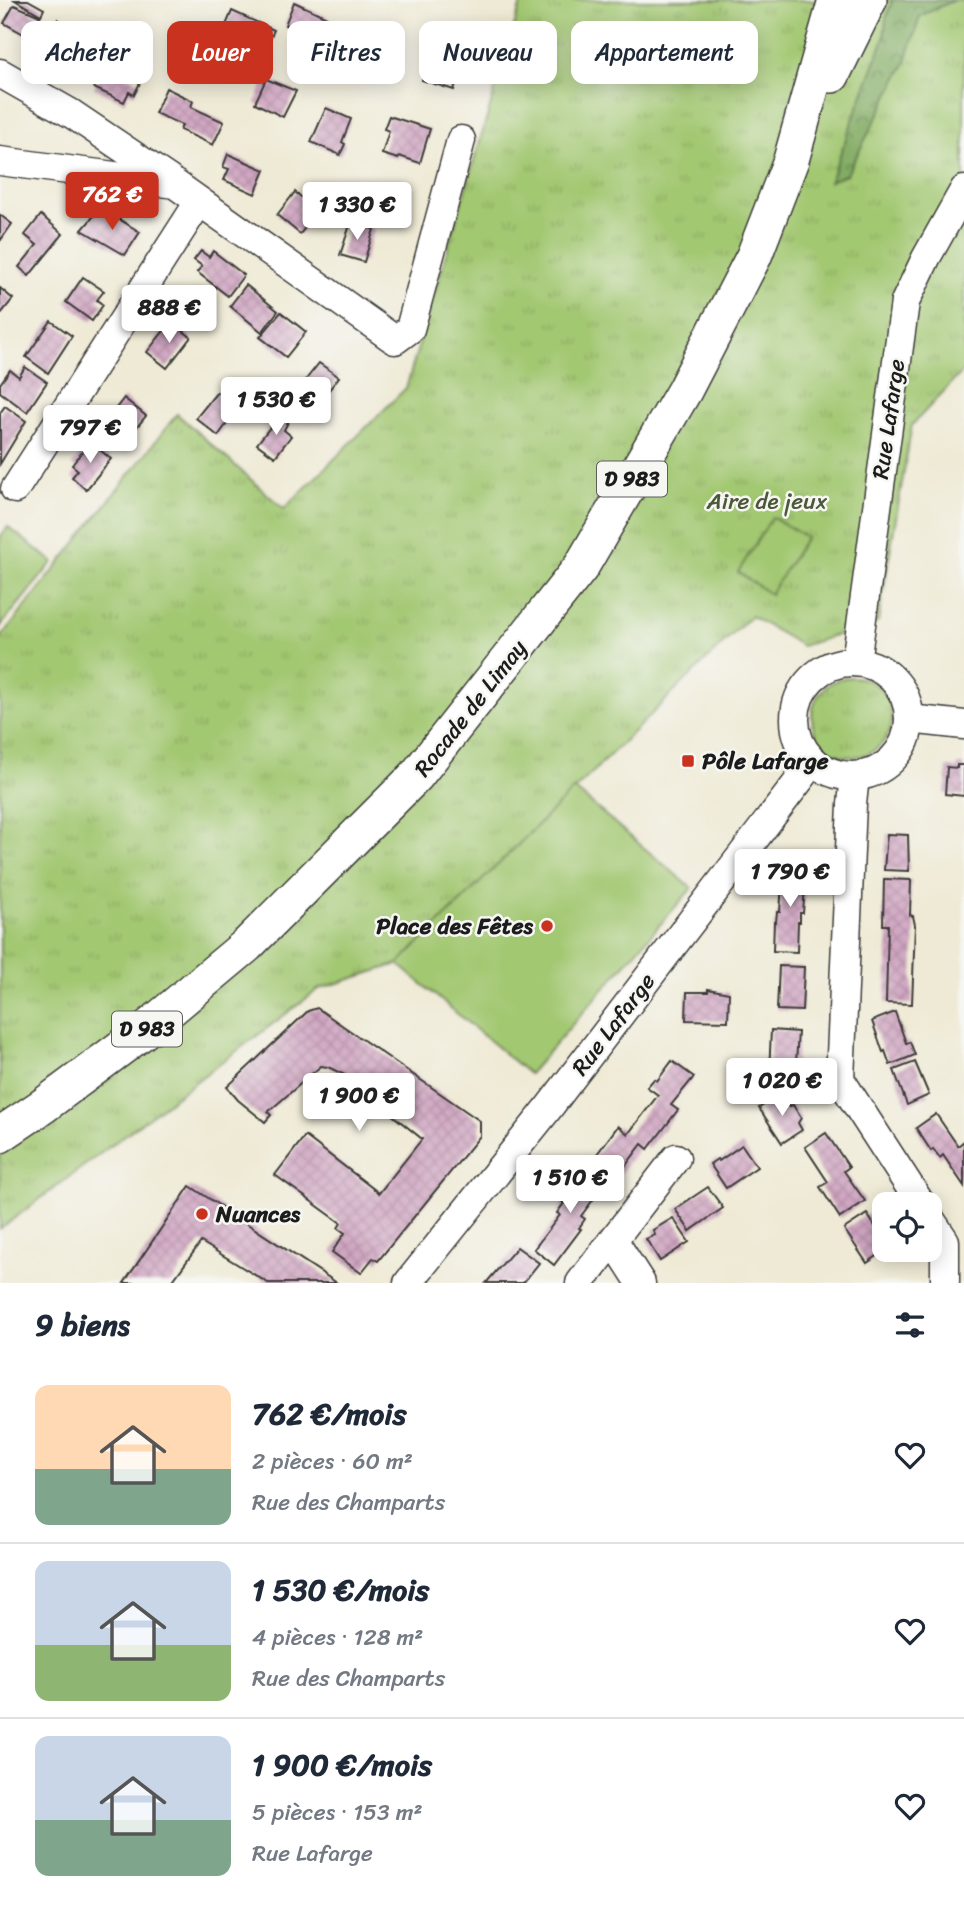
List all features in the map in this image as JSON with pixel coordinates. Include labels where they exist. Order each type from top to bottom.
[{"type":"main road","name":"Rocade de Limay","points":[[791,160],[836,0]]},
{"type":"main road","name":"Rocade de Limay","points":[[0,1135],[149,1027],[247,946],[416,776],[581,567],[684,391],[748,268],[791,160],[869,0]]},
{"type":"street","points":[[0,73],[72,114],[395,340],[410,329],[461,140]]},
{"type":"street","points":[[0,161],[175,184]]},
{"type":"street","name":"Rue Lafarge","points":[[856,662],[905,302],[964,190]]},
{"type":"street","points":[[15,489],[199,202]]},
{"type":"street","points":[[856,662],[880,670],[899,687],[906,702],[909,719],[906,736],[899,751],[887,764],[872,772],[855,776],[826,770],[814,761],[803,749],[795,719],[797,703],[814,676],[841,663],[856,662]]},
{"type":"street","points":[[909,719],[964,724]]},
{"type":"street","name":"Rue Lafarge","points":[[408,1283],[547,1110],[814,761]]},
{"type":"street","points":[[855,776],[840,1079],[913,1192]]},
{"type":"street","points":[[580,1283],[676,1158]]},
{"type":"street","points":[[942,1236],[945,1241],[945,1283]]},
{"type":"street","points":[[614,1241],[641,1283]]},
{"type":"green space","name":"Aire de jeux","points":[[522,0],[964,0],[964,370],[912,425],[878,622],[802,646],[751,616],[398,964],[319,989],[0,1229],[0,639],[177,414],[284,509],[406,388],[497,84],[557,84],[557,21],[516,21]]},
{"type":"green space","points":[[892,0],[954,0],[920,16],[905,64],[847,174],[830,181],[884,38]]},
{"type":"green space","points":[[772,517],[806,537],[770,594],[738,572]]},
{"type":"green space","points":[[8,527],[53,562],[0,627],[0,537]]},
{"type":"green space","points":[[844,677],[860,677],[881,688],[892,709],[892,725],[881,746],[860,757],[844,757],[830,751],[818,739],[812,725],[812,709],[818,695],[830,683]]},
{"type":"green space","name":"Place des Fêtes","points":[[574,789],[692,888],[529,1074],[398,964]]},
{"type":"building","points":[[15,0],[28,0],[44,9],[41,15]]},
{"type":"building","points":[[294,2],[329,18],[328,21],[287,21],[287,26],[285,25]]},
{"type":"building","points":[[14,5],[40,16],[37,21],[21,21],[21,33],[4,23]]},
{"type":"building","points":[[232,11],[254,21],[228,21]]},
{"type":"building","points":[[273,82],[296,91],[283,117],[255,103],[264,84],[273,84]]},
{"type":"building","points":[[96,84],[140,84],[134,95],[129,92],[124,102],[94,88]]},
{"type":"building","points":[[435,84],[456,84],[454,90]]},
{"type":"building","points":[[166,88],[193,101],[191,107],[224,122],[213,145],[180,130],[182,125],[155,113]]},
{"type":"building","points":[[326,108],[351,119],[340,155],[311,142]]},
{"type":"building","points":[[389,116],[430,129],[420,163],[382,154],[389,131],[384,129]]},
{"type":"building","points":[[228,154],[265,170],[255,194],[224,180],[229,169],[223,167]]},
{"type":"building","points":[[295,192],[318,211],[300,234],[277,215]]},
{"type":"building","points":[[98,211],[109,219],[112,215],[140,232],[125,255],[82,230]]},
{"type":"building","points":[[0,215],[12,224],[0,241]]},
{"type":"building","points":[[41,215],[63,234],[29,276],[19,267],[37,245],[25,235]]},
{"type":"building","points":[[351,222],[374,229],[364,262],[340,255]]},
{"type":"building","points":[[201,251],[209,257],[213,251],[244,275],[228,296],[197,272],[202,266],[194,260]]},
{"type":"building","points":[[83,277],[104,291],[97,300],[103,305],[92,321],[66,302]]},
{"type":"building","points":[[246,285],[278,311],[262,332],[230,306]]},
{"type":"building","points":[[0,288],[13,299],[0,315]]},
{"type":"building","points":[[281,312],[306,332],[286,357],[260,337]]},
{"type":"building","points":[[51,321],[72,336],[48,373],[26,357]]},
{"type":"building","points":[[171,322],[191,337],[167,368],[147,352]]},
{"type":"building","points":[[319,363],[339,377],[318,404],[308,396],[312,389],[304,382]]},
{"type":"building","points":[[25,367],[47,382],[27,412],[0,392],[0,384],[10,370],[19,377]]},
{"type":"building","points":[[217,392],[238,408],[218,436],[196,418]]},
{"type":"building","points":[[124,398],[146,416],[124,443],[102,426]]},
{"type":"building","points":[[5,406],[26,421],[0,464],[0,413]]},
{"type":"building","points":[[283,415],[289,420],[284,430],[291,436],[275,457],[257,444],[279,416]]},
{"type":"building","points":[[90,442],[111,459],[86,490],[72,477],[78,470],[72,465]]},
{"type":"building","points":[[957,765],[964,765],[964,796],[945,794],[947,767],[957,768]]},
{"type":"building","points":[[887,834],[908,835],[909,871],[884,870]]},
{"type":"building","points":[[783,868],[805,868],[806,872],[809,872],[809,887],[805,887],[803,913],[800,913],[798,922],[797,952],[773,951],[774,922],[777,912],[780,912]]},
{"type":"building","points":[[884,879],[911,880],[910,915],[913,916],[915,925],[912,1004],[886,1003],[888,925],[883,925]]},
{"type":"building","points":[[779,966],[804,967],[802,1011],[777,1010]]},
{"type":"building","points":[[708,989],[729,993],[728,1021],[686,1020],[687,992],[708,992]]},
{"type":"building","points":[[317,1008],[480,1121],[480,1136],[378,1261],[373,1258],[361,1273],[332,1252],[345,1233],[338,1228],[341,1223],[275,1175],[305,1136],[379,1193],[422,1139],[349,1080],[351,1078],[328,1067],[321,1066],[268,1112],[271,1115],[265,1122],[238,1100],[227,1087],[308,1011]]},
{"type":"building","points":[[895,1012],[906,1043],[910,1042],[915,1055],[890,1065],[872,1021]]},
{"type":"building","points":[[771,1030],[798,1032],[796,1063],[793,1063],[792,1075],[769,1074]]},
{"type":"building","points":[[672,1061],[694,1077],[671,1105],[678,1110],[648,1149],[642,1144],[617,1177],[594,1158],[618,1126],[628,1134],[658,1095],[647,1087],[654,1079],[657,1081]]},
{"type":"building","points":[[915,1062],[929,1095],[907,1105],[894,1070]]},
{"type":"building","points":[[781,1094],[790,1106],[793,1105],[801,1118],[798,1123],[802,1130],[782,1143],[759,1108]]},
{"type":"building","points":[[936,1114],[958,1146],[964,1141],[964,1186],[943,1155],[940,1158],[933,1149],[931,1151],[916,1128]]},
{"type":"building","points":[[826,1133],[849,1167],[844,1171],[865,1201],[840,1218],[820,1187],[828,1182],[805,1147]]},
{"type":"building","points":[[742,1145],[757,1167],[726,1188],[710,1164]]},
{"type":"building","points":[[586,1163],[603,1176],[593,1190],[598,1193],[581,1216],[585,1219],[579,1228],[581,1229],[554,1265],[534,1249],[560,1215],[557,1213],[564,1203],[559,1199]]},
{"type":"building","name":"Nuances","points":[[190,1186],[337,1283],[268,1283],[201,1242],[171,1283],[124,1283]]},
{"type":"building","points":[[708,1187],[723,1208],[690,1231],[675,1209]]},
{"type":"building","points":[[867,1214],[872,1222],[872,1260],[867,1263],[844,1229]]},
{"type":"building","points":[[673,1218],[689,1242],[660,1261],[646,1239],[655,1235],[653,1230]]},
{"type":"building","points":[[517,1247],[539,1263],[523,1283],[486,1283]]},
{"type":"place","name":"Pôle Lafarge","points":[[688,761]]},
{"type":"place","name":"Place des Fêtes","points":[[547,926]]},
{"type":"place","name":"Nuances","points":[[202,1214]]}]
